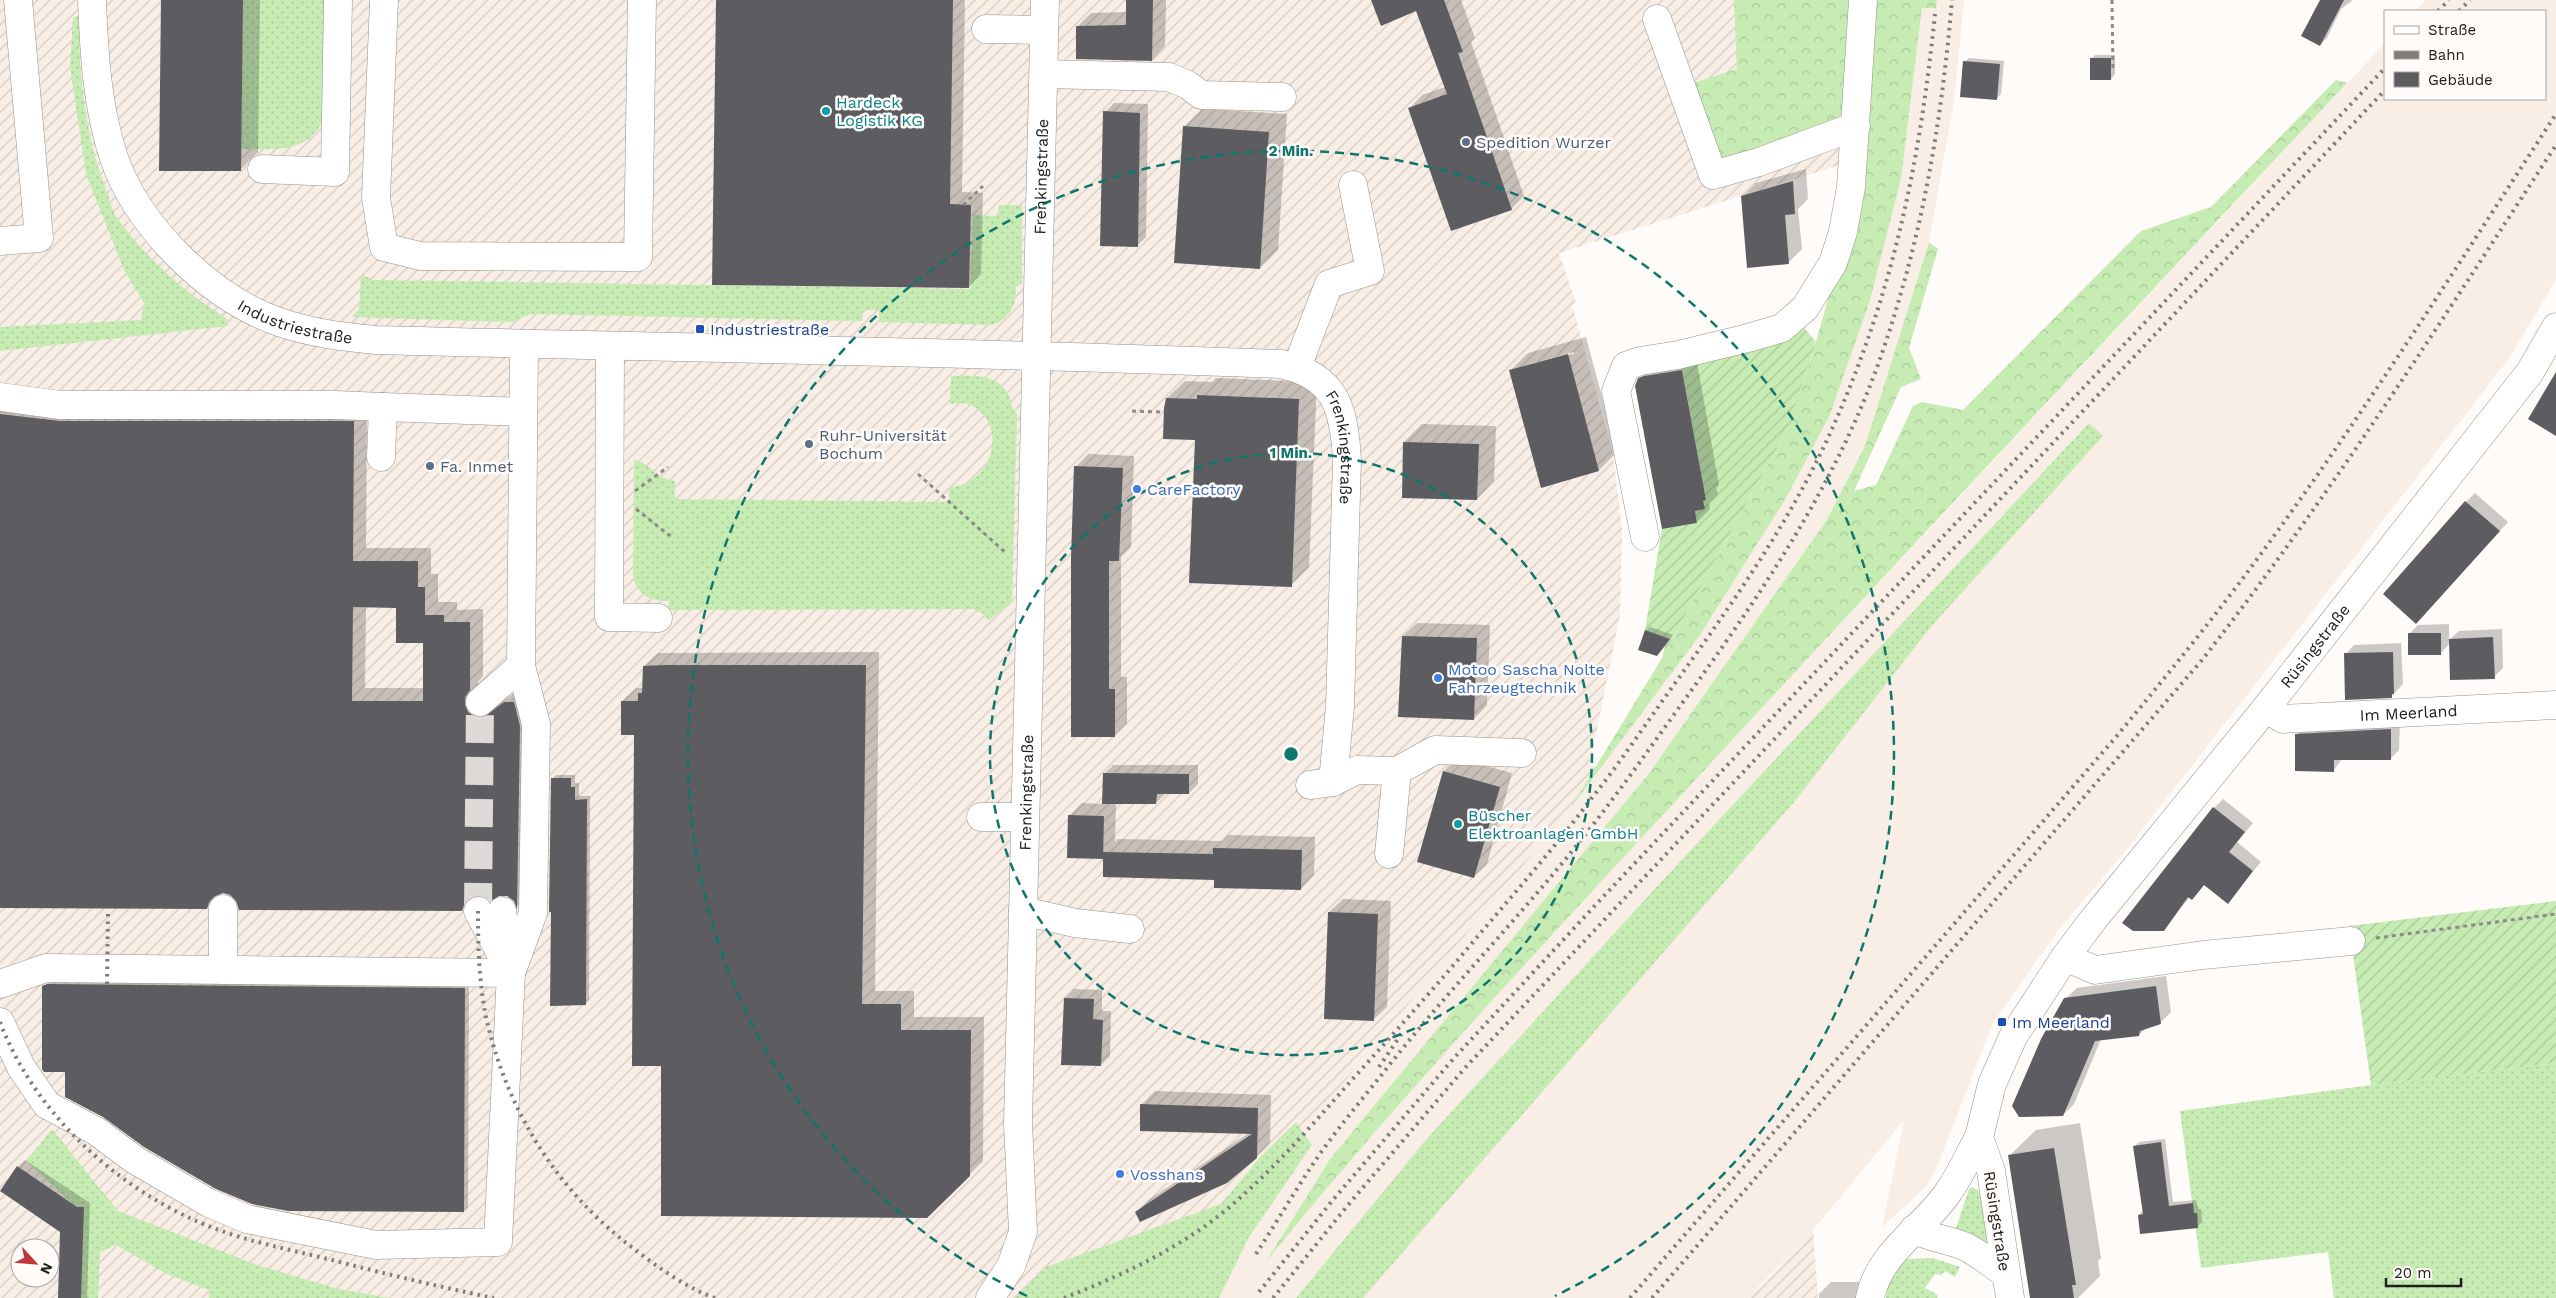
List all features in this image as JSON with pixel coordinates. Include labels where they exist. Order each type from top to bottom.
[{"type":"street","points":[[0,241],[39,238],[18,0]]},
{"type":"street","name":"Industriestraße","points":[[92,0],[94,46],[102,112],[114,158],[134,202],[165,243],[198,272],[233,300],[278,322],[330,335],[376,340],[1038,354]]},
{"type":"street","points":[[262,169],[335,172],[338,0]]},
{"type":"street","points":[[384,0],[376,198],[384,247],[420,256],[638,257],[642,0]]},
{"type":"street","name":"Frenkingstraße","points":[[991,1297],[1011,1266],[1023,1232],[1018,1123],[1038,354],[1045,0]]},
{"type":"street","points":[[1645,537],[1616,391],[1626,366],[1640,360],[1678,355],[1782,328],[1805,308],[1833,263],[1843,232],[1852,187],[1863,0]]},
{"type":"street","points":[[1658,19],[1713,175],[1759,162],[1856,126]]},
{"type":"street","points":[[986,29],[1044,30]]},
{"type":"street","points":[[1044,74],[1169,76],[1188,85],[1201,95],[1282,97]]},
{"type":"street","points":[[1297,368],[1329,284],[1370,271],[1353,185]]},
{"type":"street","name":"Rüsingstraße","points":[[2008,1286],[1991,1170],[1979,1137],[1992,1084],[2013,1037],[2065,957],[2266,708],[2530,372],[2556,327]]},
{"type":"street","points":[[0,1022],[21,1067],[47,1105],[96,1131],[135,1160],[209,1203],[247,1219],[376,1245],[498,1242],[511,973],[533,913],[536,724],[521,666],[524,344]]},
{"type":"street","points":[[610,346],[617,499],[609,617],[658,618]]},
{"type":"street","name":"Frenkingstraße","points":[[1038,354],[1280,364],[1297,368],[1316,376],[1333,392],[1345,426],[1347,460],[1340,697],[1321,784],[1357,770],[1397,771]]},
{"type":"street","points":[[0,397],[60,405],[336,405],[523,412]]},
{"type":"street","points":[[381,457],[383,408]]},
{"type":"street","points":[[493,702],[521,666]]},
{"type":"street","name":"Im Meerland","points":[[2266,708],[2283,719],[2556,705]]},
{"type":"street","points":[[1388,854],[1397,771],[1434,750],[1522,753]]},
{"type":"street","points":[[982,817],[1025,816]]},
{"type":"street","points":[[222,970],[223,910]]},
{"type":"street","points":[[490,911],[511,973]]},
{"type":"street","points":[[1023,911],[1075,923],[1130,929]]},
{"type":"street","points":[[2065,957],[2095,970],[2204,955],[2351,941]]},
{"type":"street","points":[[0,984],[46,968],[511,973]]},
{"type":"street","points":[[1870,1298],[1873,1285],[1883,1266],[1949,1192],[1979,1137]]},
{"type":"street","points":[[1914,1229],[1926,1237],[1946,1240],[1966,1247],[2008,1286]]},
{"type":"path","points":[[2112,0],[2113,72]]},
{"type":"path","points":[[963,205],[983,186]]},
{"type":"path","points":[[1132,411],[1160,412]]},
{"type":"path","points":[[668,467],[617,499],[669,535],[674,536]]},
{"type":"path","points":[[918,474],[1031,574]]},
{"type":"path","points":[[2351,941],[2556,914]]},
{"type":"shaded area","points":[[0,0],[1821,0],[1864,117],[1862,158],[1559,253],[1576,303],[1572,305],[1613,454],[1622,529],[1620,615],[1590,764],[1596,768],[1570,809],[1306,1128],[1221,1204],[1015,1298],[0,1298]]},
{"type":"shaded area","points":[[1937,0],[1964,0],[1954,101],[1929,242],[1865,446],[1826,521],[1650,772],[1330,1159],[1268,1258],[1433,1064],[1755,715],[2384,44],[2384,100],[2546,100],[2546,10],[2416,10],[2426,0],[2556,0],[2556,280],[2508,360],[2127,849],[2057,932],[1993,1023],[1936,1169],[1926,1187],[1882,1227],[1904,1120],[1813,1230],[1748,1298],[1219,1298],[1249,1237],[1309,1149],[1141,1298],[1009,1298],[1221,1204],[1306,1128],[1570,809],[1700,635],[1786,498],[1830,415],[1870,300],[1901,179],[1922,7],[1936,8]]},
{"type":"shaded area","points":[[1813,1230],[1818,1298],[1748,1298],[1759,1289]]},
{"type":"green space","points":[[243,0],[328,0],[323,120],[317,131],[309,139],[299,144],[277,149],[241,149]]},
{"type":"green space","points":[[1734,0],[1937,0],[1936,8],[1922,8],[1901,179],[1870,300],[1830,415],[1786,498],[1700,635],[1570,809],[1662,658],[1788,428],[1816,342],[1861,180],[1864,117],[1725,160],[1711,150],[1687,85],[1737,69]]},
{"type":"green space","points":[[77,16],[79,18],[80,62],[88,127],[99,169],[115,215],[153,261],[181,286],[226,318],[228,326],[0,351],[0,327],[141,320],[144,303],[124,270],[86,174],[70,66],[73,19]]},
{"type":"green space","points":[[2336,80],[2347,83],[2022,429],[1533,956],[1423,1077],[1265,1263],[1330,1159],[1650,772],[1826,521],[1865,446],[1929,242],[1938,249],[1909,348],[1921,379],[1901,387],[1854,491],[1876,485],[1913,406],[1922,402],[1963,410],[2141,231],[2211,207]]},
{"type":"green space","points":[[999,205],[1022,205],[1022,283],[1016,287],[1014,305],[1008,315],[992,325],[879,322],[879,310],[863,310],[862,321],[531,314],[512,322],[352,317],[359,309],[361,274],[374,280],[970,289],[973,215],[998,216]]},
{"type":"green space","points":[[1801,324],[1816,342],[1788,428],[1662,658],[1667,638],[1645,630],[1662,529],[1697,523],[1695,511],[1704,509],[1703,501],[1706,500],[1682,368]]},
{"type":"green space","points":[[951,376],[984,377],[998,383],[1009,396],[1017,413],[1012,602],[989,620],[982,613],[973,609],[669,610],[669,601],[652,599],[639,590],[633,579],[634,460],[645,464],[662,477],[675,481],[675,499],[949,502],[949,487],[963,484],[975,477],[984,468],[990,456],[993,443],[991,430],[986,418],[976,408],[967,404],[950,404]]},
{"type":"green space","points":[[2089,423],[2103,436],[1929,629],[1794,802],[1363,1298],[1296,1298],[1425,1141],[1662,881]]},
{"type":"green space","points":[[2556,901],[2556,1063],[2371,1085],[2349,926]]},
{"type":"green space","points":[[2556,1063],[2556,1298],[2334,1298],[2328,1252],[2201,1268],[2180,1111],[2371,1085]]},
{"type":"green space","points":[[1296,1122],[1312,1145],[1249,1237],[1219,1298],[1015,1298],[1046,1267],[1221,1204],[1262,1155]]},
{"type":"green space","points":[[52,1129],[118,1211],[260,1266],[338,1289],[389,1298],[209,1298],[209,1290],[167,1274],[116,1245],[100,1252],[98,1298],[81,1298],[77,1208],[26,1161]]},
{"type":"green space","points":[[1972,1187],[1978,1190],[1981,1197],[1989,1245],[1955,1231],[1969,1189]]},
{"type":"green space","points":[[1933,1258],[1960,1267],[1955,1277],[1945,1271],[1941,1275],[1935,1274],[1925,1288],[1938,1295],[1937,1298],[1886,1298],[1887,1287],[1904,1259]]},
{"type":"building","points":[[161,0],[243,0],[241,171],[159,171]]},
{"type":"building","name":"Hardeck Logistik KG","points":[[716,0],[953,0],[950,204],[971,205],[969,288],[712,285]]},
{"type":"building","points":[[1126,0],[1153,0],[1152,61],[1076,59],[1076,26],[1126,25]]},
{"type":"building","points":[[1371,0],[1444,0],[1463,52],[1458,53],[1512,210],[1451,231],[1408,108],[1447,94],[1416,11],[1381,26]]},
{"type":"building","points":[[2320,0],[2344,0],[2320,46],[2301,36]]},
{"type":"building","points":[[2090,58],[2111,58],[2111,80],[2090,80]]},
{"type":"building","points":[[1963,61],[2000,64],[1997,100],[1960,97]]},
{"type":"building","points":[[1103,111],[1140,113],[1138,247],[1100,246]]},
{"type":"building","points":[[1183,126],[1269,132],[1260,269],[1174,263]]},
{"type":"building","points":[[1793,181],[1795,214],[1785,215],[1789,264],[1747,268],[1741,196]]},
{"type":"building","points":[[1568,354],[1599,471],[1541,488],[1509,370]]},
{"type":"building","points":[[1682,370],[1706,500],[1703,501],[1705,509],[1695,511],[1697,523],[1662,529],[1635,386],[1638,378]]},
{"type":"building","points":[[2556,372],[2556,436],[2528,419]]},
{"type":"building","points":[[1197,395],[1299,399],[1292,587],[1189,583],[1195,440],[1163,439],[1164,408],[1166,398],[1197,399]]},
{"type":"building","points":[[0,414],[60,421],[354,421],[353,561],[418,561],[418,587],[425,587],[425,615],[444,615],[444,622],[470,622],[470,690],[465,697],[465,705],[468,712],[475,717],[484,717],[504,702],[514,702],[520,726],[517,909],[514,901],[507,896],[499,896],[490,902],[478,895],[470,897],[465,902],[462,911],[239,910],[236,901],[230,895],[223,893],[215,896],[209,902],[207,909],[0,908]],"holes":[[[353,607],[396,608],[396,643],[423,643],[423,701],[352,701]]]},
{"type":"building","points":[[1403,442],[1479,444],[1477,500],[1402,498]]},
{"type":"building","points":[[1074,466],[1123,468],[1119,561],[1109,561],[1109,689],[1115,689],[1115,737],[1071,737],[1071,559]]},
{"type":"building","points":[[2465,501],[2500,531],[2416,624],[2383,594]]},
{"type":"building","points":[[1645,630],[1670,639],[1657,656],[1638,650]]},
{"type":"building","points":[[2408,633],[2441,633],[2441,655],[2408,655]]},
{"type":"building","name":"Motoo Sascha Nolte Fahrzeugtechnik","points":[[1402,636],[1477,638],[1474,720],[1398,717]]},
{"type":"building","points":[[2493,637],[2495,679],[2450,680],[2449,639]]},
{"type":"building","points":[[2393,652],[2394,694],[2392,694],[2392,698],[2345,700],[2344,653]]},
{"type":"building","points":[[866,665],[862,1004],[901,1004],[901,1030],[971,1030],[970,1176],[927,1218],[661,1216],[661,1066],[632,1066],[634,735],[621,735],[621,701],[638,701],[638,693],[642,693],[643,666]]},
{"type":"building","points":[[2391,729],[2391,760],[2334,760],[2334,772],[2295,771],[2295,734]]},
{"type":"building","name":"Büscher Elektroanlagen GmbH","points":[[1443,771],[1500,787],[1474,878],[1417,862]]},
{"type":"building","points":[[1103,773],[1189,774],[1189,794],[1157,794],[1156,804],[1102,804]]},
{"type":"building","points":[[551,778],[571,778],[571,787],[575,787],[575,800],[587,799],[586,1005],[550,1006]]},
{"type":"building","points":[[2213,807],[2245,832],[2229,852],[2253,871],[2228,904],[2204,885],[2192,900],[2188,897],[2164,931],[2133,931],[2122,923]]},
{"type":"building","points":[[1068,815],[1104,816],[1103,859],[1067,858]]},
{"type":"building","points":[[1213,848],[1302,850],[1301,890],[1214,888],[1214,880],[1103,877],[1103,852],[1213,854]]},
{"type":"building","points":[[1328,912],[1378,914],[1374,1021],[1324,1019]]},
{"type":"building","points":[[47,984],[465,988],[464,1212],[288,1211],[252,1204],[216,1189],[144,1147],[103,1117],[65,1097],[65,1072],[44,1072],[42,1069],[42,986]]},
{"type":"building","points":[[2156,986],[2161,1024],[2140,1031],[2139,1036],[2095,1041],[2063,1116],[2019,1117],[2012,1106],[2041,1039],[2064,998]]},
{"type":"building","points":[[1064,998],[1094,999],[1093,1019],[1103,1020],[1101,1066],[1061,1065]]},
{"type":"building","points":[[1140,1104],[1258,1108],[1257,1158],[1227,1183],[1140,1222],[1135,1212],[1252,1134],[1140,1131]]},
{"type":"building","points":[[2161,1142],[2169,1206],[2193,1203],[2194,1213],[2197,1213],[2198,1228],[2140,1234],[2138,1215],[2143,1214],[2133,1146]]},
{"type":"building","points":[[2054,1148],[2076,1285],[2072,1285],[2074,1298],[2030,1298],[2008,1155]]},
{"type":"building","points":[[17,1166],[77,1207],[84,1207],[81,1298],[58,1298],[58,1288],[60,1288],[60,1232],[0,1191]]},
{"type":"tunnel","points":[[478,911],[480,702]]},
{"type":"railway","points":[[1256,1254],[1332,1137],[1409,1040],[1550,878],[1615,795],[1712,662],[1768,580],[1819,495],[1862,405],[1880,359],[1907,270],[1928,182],[1942,93],[1952,0]]},
{"type":"railway","points":[[2439,10],[2449,0]]},
{"type":"railway","points":[[2460,10],[2470,0]]},
{"type":"railway","points":[[1064,1298],[1109,1280],[1153,1258],[1195,1233],[1233,1204],[1279,1160],[1431,992],[1559,840],[1614,769],[1724,614],[1785,520],[1803,487],[1836,420],[1857,370],[1889,271],[1913,171],[1922,120],[1935,14]]},
{"type":"railway","points":[[1259,1292],[1332,1201],[1454,1058],[1602,898],[2384,69]]},
{"type":"railway","points":[[1273,1298],[1348,1205],[1464,1069],[2384,91]]},
{"type":"railway","points":[[1630,1298],[2116,737],[2219,609],[2292,511],[2370,399],[2556,114]]},
{"type":"railway","points":[[1652,1298],[2202,660],[2295,535],[2384,407],[2556,145]]},
{"type":"railway","points":[[107,984],[108,909]]},
{"type":"railway","points":[[478,911],[479,964],[482,991],[486,1017],[495,1052],[507,1085],[539,1146],[581,1202],[606,1226],[653,1263],[693,1289],[715,1298]]},
{"type":"railway","points":[[0,1022],[15,1055],[34,1086],[56,1115],[108,1167],[138,1189],[169,1207],[201,1223],[249,1240],[494,1298]]},
{"type":"railway","points":[[1379,1067],[1404,1030]]},
{"type":"place","name":"Hardeck Logistik KG","points":[[826,111]]},
{"type":"place","name":"Spedition Wurzer","points":[[1466,142]]},
{"type":"place","name":"Industriestraße","points":[[700,329]]},
{"type":"place","name":"Ruhr-Universität Bochum","points":[[809,444]]},
{"type":"place","name":"Fa. Inmet","points":[[430,466]]},
{"type":"place","name":"CareFactory","points":[[1137,489]]},
{"type":"place","name":"Motoo Sascha Nolte Fahrzeugtechnik","points":[[1438,678]]},
{"type":"place","name":"Büscher Elektroanlagen GmbH","points":[[1458,824]]},
{"type":"place","name":"Im Meerland","points":[[2002,1022]]},
{"type":"place","name":"Vosshans","points":[[1120,1174]]}]
